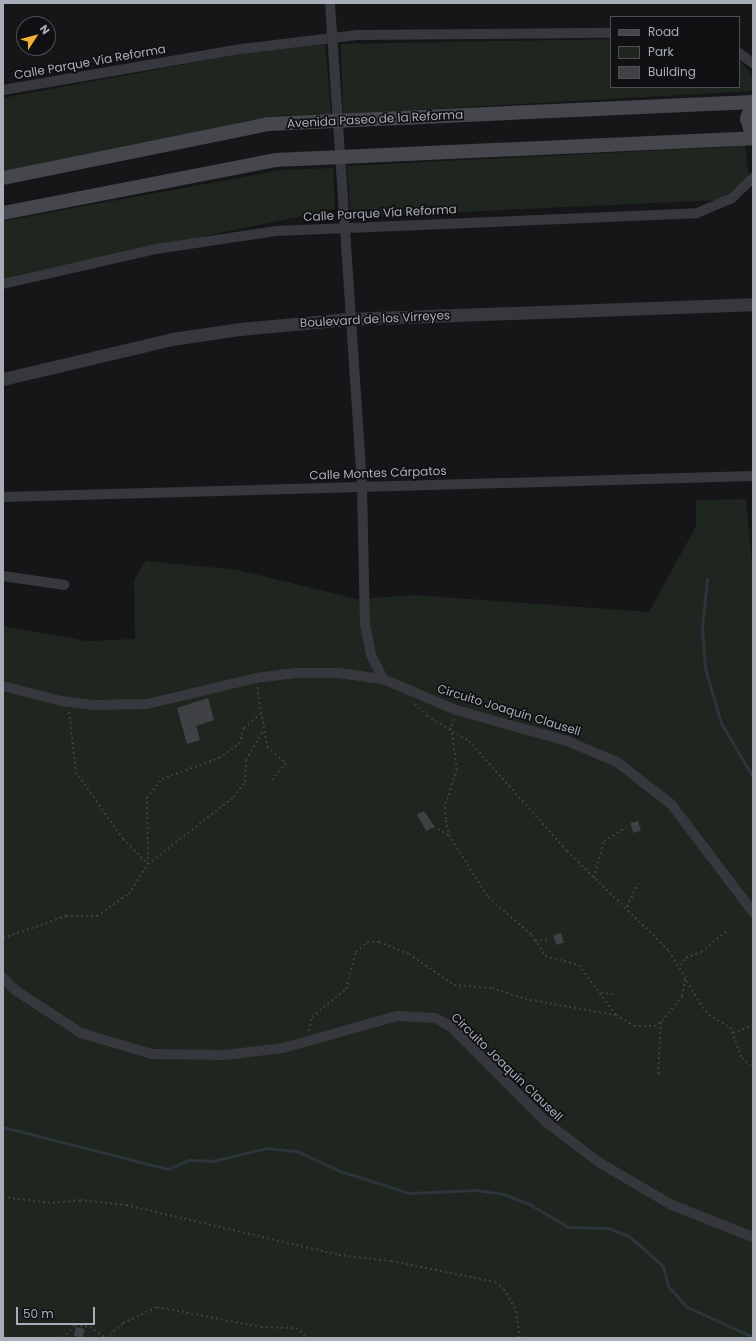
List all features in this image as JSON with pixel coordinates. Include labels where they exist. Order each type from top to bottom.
[{"type":"main road","name":"Avenida Paseo de la Reforma","points":[[3,178],[268,124],[753,102]]},
{"type":"main road","points":[[3,213],[275,160],[340,154],[753,138],[747,119],[753,102]]},
{"type":"street","points":[[330,3],[330,38],[338,120],[345,226],[348,319],[362,486],[365,624],[371,655],[383,679]]},
{"type":"street","name":"Calle Parque Vía Reforma","points":[[3,90],[241,49],[330,38],[610,33]]},
{"type":"street","points":[[740,54],[753,63]]},
{"type":"street","name":"Calle Parque Vía Reforma","points":[[3,284],[156,249],[276,231],[345,226],[697,213],[732,198],[753,178]]},
{"type":"street","name":"Boulevard de los Virreyes","points":[[3,379],[172,339],[348,319],[753,304]]},
{"type":"street","name":"Calle Montes Cárpatos","points":[[3,497],[753,476]]},
{"type":"street","points":[[3,576],[64,585]]},
{"type":"street","name":"Circuito Joaquín Clausell","points":[[3,686],[67,702],[147,704],[256,678],[316,672],[383,679],[456,710],[567,741],[617,762],[640,777],[695,833],[753,912]]},
{"type":"street","name":"Circuito Joaquín Clausell","points":[[3,978],[15,990],[81,1033],[152,1054],[225,1055],[307,1042],[397,1016],[435,1018],[455,1031],[546,1122],[600,1163],[672,1205],[753,1237]]},
{"type":"path","points":[[256,678],[260,714],[267,747],[286,763],[270,782]]},
{"type":"path","points":[[413,693],[415,705],[426,716],[451,728],[469,741],[594,878],[627,907],[681,965],[709,1015],[726,1024],[732,1033],[742,1058],[753,1068]]},
{"type":"path","points":[[67,702],[76,772],[123,839],[148,864]]},
{"type":"path","points":[[456,710],[451,728],[457,769],[445,807],[449,835],[488,897],[535,941],[545,956],[579,965],[616,1015]]},
{"type":"path","points":[[148,864],[147,798],[162,779],[219,758],[239,744],[244,728],[260,714]]},
{"type":"path","points":[[3,938],[66,916],[97,916],[129,894],[148,864],[234,797],[245,782],[246,760],[263,731]]},
{"type":"path","points":[[594,878],[604,841],[626,828]]},
{"type":"path","points":[[438,829],[449,835]]},
{"type":"path","points":[[627,907],[638,883]]},
{"type":"path","points":[[681,965],[686,958],[701,952],[728,930]]},
{"type":"path","points":[[535,941],[550,939]]},
{"type":"path","points":[[307,1042],[312,1017],[346,989],[356,952],[367,942],[379,942],[409,954],[454,985],[492,988],[524,998],[616,1015],[634,1026],[646,1028],[661,1022],[682,996],[686,976]]},
{"type":"path","points":[[601,993],[613,994]]},
{"type":"path","points":[[661,1022],[658,1073],[663,1074]]},
{"type":"path","points":[[732,1033],[753,1025]]},
{"type":"path","points":[[3,1198],[52,1203],[80,1200],[126,1206],[339,1255],[391,1261],[494,1282],[504,1289],[516,1311],[520,1338]]},
{"type":"path","points":[[63,1338],[75,1325],[90,1327],[105,1338],[122,1323],[157,1307],[261,1327],[296,1328],[308,1338]]},
{"type":"green space","points":[[610,39],[610,88],[740,88],[740,61],[752,75],[752,91],[343,114],[341,44]]},
{"type":"green space","points":[[325,44],[331,114],[271,116],[3,172],[3,98],[240,54]]},
{"type":"green space","points":[[745,146],[749,177],[720,200],[351,217],[347,166]]},
{"type":"green space","points":[[333,168],[335,209],[91,260],[3,286],[3,221],[282,170]]},
{"type":"green space","points":[[746,499],[753,577],[753,1338],[3,1338],[3,626],[87,641],[135,639],[134,580],[146,561],[238,570],[357,599],[414,595],[649,612],[696,526],[696,500]]},
{"type":"building","points":[[208,698],[214,720],[196,726],[200,740],[187,744],[177,708]]},
{"type":"building","points":[[424,811],[435,827],[426,831],[417,814]]},
{"type":"building","points":[[638,821],[641,831],[633,833],[630,823]]},
{"type":"building","points":[[561,933],[564,943],[556,945],[553,935]]},
{"type":"building","points":[[76,1327],[85,1329],[83,1338],[74,1336]]},
{"type":"waterway","points":[[707,579],[702,628],[705,668],[721,723],[753,777]]},
{"type":"waterway","points":[[3,1127],[168,1169],[188,1160],[212,1161],[267,1148],[297,1151],[340,1171],[409,1193],[477,1190],[503,1194],[531,1205],[568,1227],[608,1228],[629,1236],[663,1266],[668,1286],[687,1307],[753,1337]]}]
